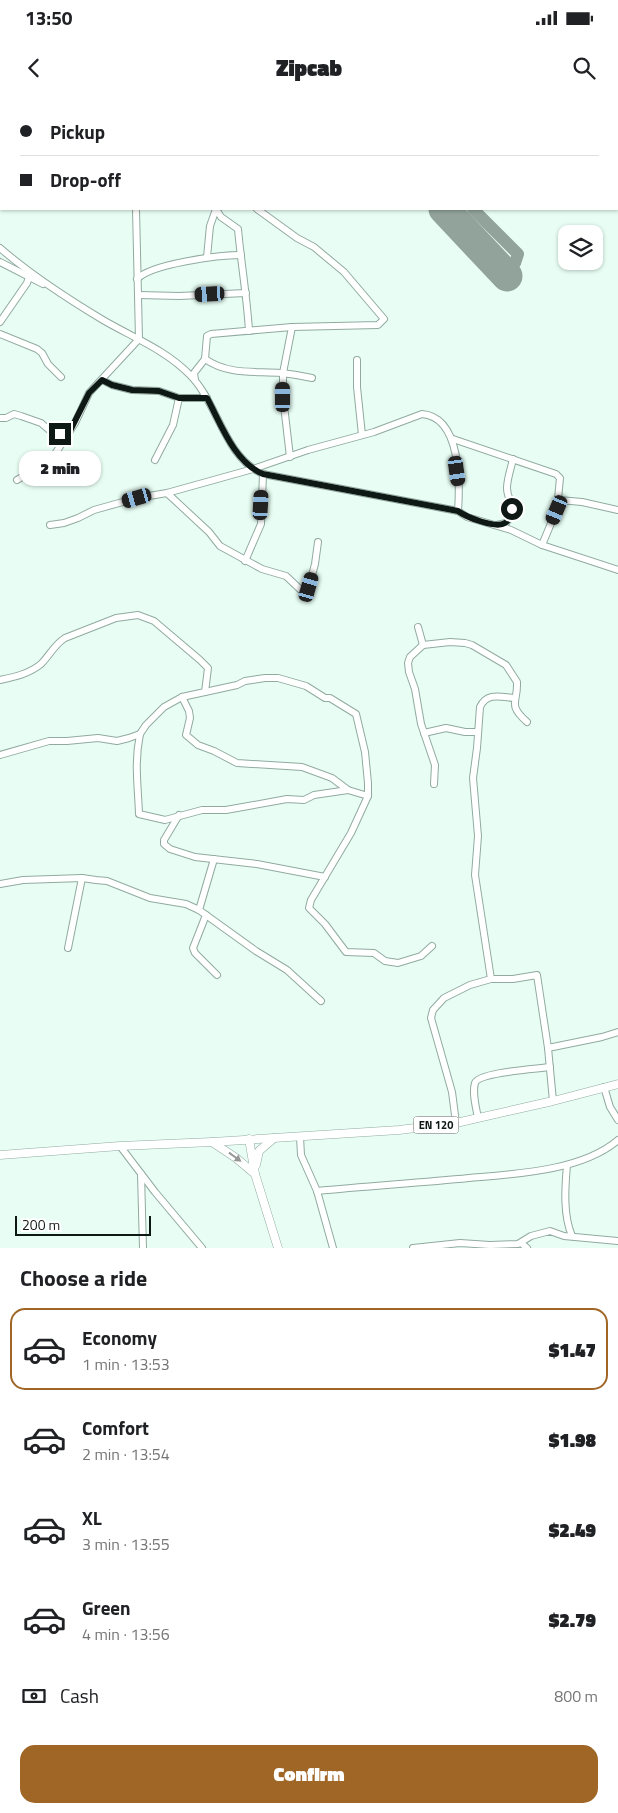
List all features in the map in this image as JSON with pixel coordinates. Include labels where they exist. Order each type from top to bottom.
[{"type":"main road","name":"EN 120","points":[[0,1155],[399,1130],[456,1123],[618,1084]]},
{"type":"main road","points":[[255,1174],[259,1151],[275,1138]]},
{"type":"main road","points":[[249,1139],[255,1174],[278,1248]]},
{"type":"main road","points":[[212,1142],[255,1174]]},
{"type":"street","points":[[16,480],[48,462],[67,437],[89,393],[139,339],[136,210]]},
{"type":"street","points":[[207,258],[210,226],[216,210]]},
{"type":"street","points":[[217,210],[221,217],[238,229],[249,331]]},
{"type":"street","points":[[195,380],[195,371],[204,359],[208,335],[292,327],[378,325],[384,319],[344,272],[314,247],[258,210]]},
{"type":"street","points":[[58,291],[0,261],[3,251],[58,291],[173,360],[195,380],[232,444],[253,470],[263,474],[458,511],[467,517],[511,530],[542,545],[618,570]]},
{"type":"street","points":[[137,279],[144,273],[174,264],[207,258],[241,255]]},
{"type":"street","points":[[0,322],[13,305],[29,277]]},
{"type":"street","points":[[139,295],[179,296],[246,293]]},
{"type":"street","points":[[290,457],[283,397],[283,373],[292,327]]},
{"type":"street","points":[[0,334],[37,349],[61,377]]},
{"type":"street","points":[[204,359],[220,368],[235,371],[283,373],[312,378]]},
{"type":"street","points":[[357,360],[356,387],[362,435]]},
{"type":"street","points":[[102,380],[112,385],[132,390],[159,391],[179,398],[207,398]]},
{"type":"street","points":[[155,460],[173,426],[179,398]]},
{"type":"street","points":[[0,418],[6,418],[14,414],[41,423],[54,434],[67,437]]},
{"type":"street","points":[[50,525],[64,523],[94,510],[137,498],[168,494],[253,470],[422,414],[439,420],[452,438],[459,482],[458,511]]},
{"type":"street","points":[[452,438],[556,474],[560,478],[557,510],[542,545]]},
{"type":"street","points":[[491,524],[500,525],[506,523],[509,519],[512,505],[507,487],[513,459]]},
{"type":"street","points":[[245,561],[260,524],[263,474]]},
{"type":"street","points":[[168,494],[220,546],[262,569],[286,576],[304,593],[308,590],[313,573],[318,542]]},
{"type":"street","points":[[559,500],[582,502],[618,510]]},
{"type":"street","points":[[0,680],[32,671],[41,664],[58,642],[65,638],[116,618],[138,615],[154,621],[206,664],[208,672],[205,692]]},
{"type":"street","points":[[418,627],[423,645]]},
{"type":"street","points":[[434,784],[435,764],[424,733],[408,663],[410,658],[423,645],[450,642],[465,643],[475,647],[510,669],[517,688],[514,698],[515,708],[527,722]]},
{"type":"street","points":[[348,790],[324,792],[304,800],[287,799],[226,810],[202,810],[166,820],[140,815],[136,779],[137,747],[140,734],[164,707],[182,697],[237,685],[245,681],[265,678],[278,678],[306,686],[325,698],[330,698],[354,712],[357,717],[365,752],[368,796],[351,833],[310,902],[310,908],[346,952],[374,953],[385,961],[398,963],[421,956],[432,946]]},
{"type":"street","points":[[491,979],[476,875],[478,836],[473,778],[482,702],[493,696],[514,698]]},
{"type":"street","points":[[182,697],[189,711],[190,718],[186,736],[198,745],[237,763],[302,767],[332,778],[348,790],[368,796]]},
{"type":"street","points":[[424,733],[443,728],[477,732]]},
{"type":"street","points":[[0,755],[49,740],[98,738],[117,741],[140,734]]},
{"type":"street","points":[[179,815],[166,835],[164,844],[166,847],[195,857],[258,864],[325,877]]},
{"type":"street","points":[[199,910],[214,859]]},
{"type":"street","points":[[68,948],[82,878]]},
{"type":"street","points":[[0,884],[23,880],[82,878],[107,881],[150,898],[186,904],[199,910],[256,951],[287,970],[321,1001]]},
{"type":"street","points":[[206,915],[193,948],[195,953],[217,975]]},
{"type":"street","points":[[456,1123],[452,1092],[431,1018],[433,1010],[444,998],[470,985],[491,979],[513,979],[537,975],[548,1048],[553,1101]]},
{"type":"street","points":[[548,1048],[618,1032]]},
{"type":"street","points":[[478,1118],[475,1102],[475,1082],[482,1076],[550,1067]]},
{"type":"street","points":[[604,1087],[610,1107],[618,1120]]},
{"type":"street","points":[[300,1136],[301,1155],[317,1191],[333,1248]]},
{"type":"street","points":[[317,1191],[524,1173],[567,1165],[608,1148],[618,1140]]},
{"type":"street","points":[[120,1146],[202,1248]]},
{"type":"street","points":[[567,1165],[567,1220],[572,1236]]},
{"type":"street","points":[[141,1174],[143,1248]]},
{"type":"street","points":[[413,1248],[521,1243],[531,1236],[550,1231],[564,1236],[618,1241]]},
{"type":"street","points":[[521,1243],[527,1248]]},
{"type":"taxiway","points":[[474,210],[518,254],[515,263],[503,272]]},
{"type":"runway","points":[[445,210],[507,276]]},
{"type":"route","points":[[60,434],[67,437],[89,393],[102,380],[112,385],[132,390],[159,391],[179,398],[207,398],[232,444],[242,458],[253,470],[263,474],[458,511],[467,517],[491,524],[500,525],[506,523],[512,509]]}]
